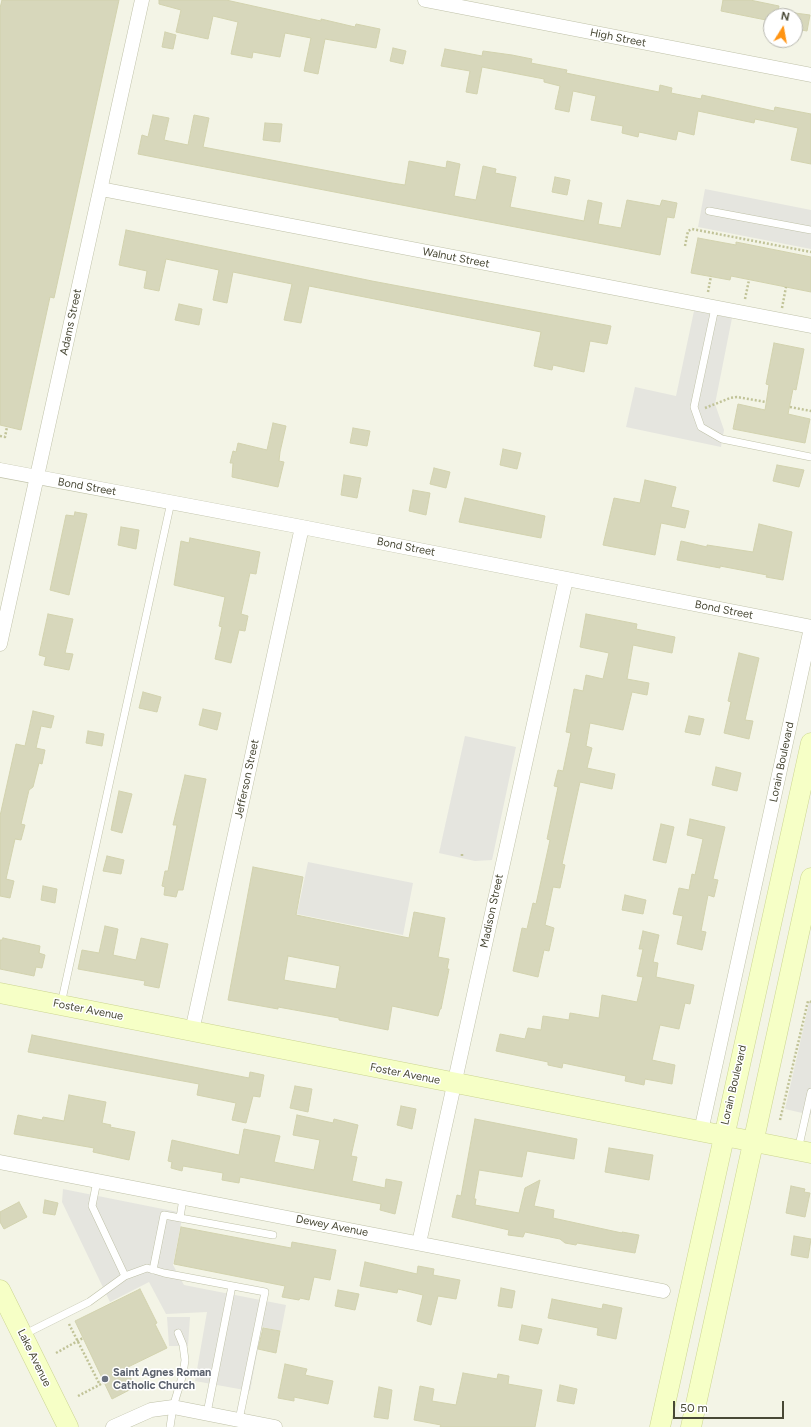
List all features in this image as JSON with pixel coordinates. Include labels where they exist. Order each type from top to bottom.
[{"type":"main road","name":"Lorain Boulevard","points":[[660,1427],[723,1136],[811,743]]},
{"type":"main road","points":[[691,1427],[811,878]]},
{"type":"main road","name":"Foster Avenue","points":[[0,992],[454,1083],[805,1151]]},
{"type":"main road","name":"Lake Avenue","points":[[0,1290],[68,1427]]},
{"type":"street","name":"Adams Street","points":[[0,644],[142,0]]},
{"type":"street","name":"High Street","points":[[425,0],[811,75]]},
{"type":"street","name":"Walnut Street","points":[[100,189],[811,326]]},
{"type":"street","name":"Bond Street","points":[[0,470],[302,527],[811,627]]},
{"type":"street","name":"Jefferson Street","points":[[192,1031],[302,527]]},
{"type":"street","name":"Madison Street","points":[[419,1243],[566,579]]},
{"type":"street","name":"Lorain Boulevard","points":[[701,1131],[811,627]]},
{"type":"street","name":"Dewey Avenue","points":[[0,1162],[663,1291]]},
{"type":"street","points":[[114,1427],[151,1410],[173,1407],[275,1427]]},
{"type":"lane","points":[[709,211],[811,230]]},
{"type":"lane","points":[[715,308],[694,408],[701,427],[722,439],[811,457]]},
{"type":"lane","points":[[61,1004],[171,502]]},
{"type":"lane","points":[[805,1151],[811,1092]]},
{"type":"lane","points":[[97,1181],[92,1206],[125,1276]]},
{"type":"lane","points":[[180,1218],[183,1198]]},
{"type":"lane","points":[[153,1270],[164,1215],[273,1236]]},
{"type":"lane","points":[[23,1336],[90,1302],[125,1276],[147,1268],[266,1292],[238,1420]]},
{"type":"lane","points":[[208,1413],[232,1286]]},
{"type":"lane","points":[[170,1427],[173,1407],[183,1374],[185,1360],[183,1345],[178,1333]]},
{"type":"path","points":[[685,246],[688,231],[692,229],[811,252]]},
{"type":"path","points":[[708,295],[711,276]]},
{"type":"path","points":[[744,301],[749,280]]},
{"type":"path","points":[[782,308],[786,287]]},
{"type":"path","points":[[715,404],[737,397],[766,402]]},
{"type":"path","points":[[790,407],[811,411]]},
{"type":"path","points":[[0,436],[5,437],[7,427]]},
{"type":"path","points":[[780,1120],[808,1001],[811,1002]]},
{"type":"path","points":[[70,1325],[100,1385]]},
{"type":"path","points":[[56,1353],[83,1338]]},
{"type":"path","points":[[78,1396],[103,1383]]},
{"type":"shaded area","points":[[705,189],[811,210],[811,249],[698,227]]},
{"type":"shaded area","points":[[694,311],[732,318],[715,404],[724,430],[721,447],[626,427],[635,387],[676,396]]},
{"type":"shaded area","points":[[465,736],[516,747],[492,860],[475,861],[439,853]]},
{"type":"shaded area","points":[[308,862],[413,883],[403,935],[297,914]]},
{"type":"shaded area","points":[[809,1003],[811,1003],[811,1115],[785,1109]]},
{"type":"shaded area","points":[[63,1189],[183,1213],[173,1265],[184,1285],[286,1305],[281,1331],[262,1327],[250,1391],[195,1381],[207,1312],[166,1314],[149,1282],[110,1302],[62,1202]]},
{"type":"shaded area","points":[[167,1317],[190,1317],[188,1346],[169,1346]]},
{"type":"building","points":[[2,0],[119,0],[54,298],[50,297],[21,430],[0,425],[0,8]]},
{"type":"building","points":[[159,0],[226,0],[321,21],[321,19],[355,27],[356,24],[380,29],[376,48],[325,39],[318,74],[304,71],[311,38],[285,33],[280,57],[253,52],[252,58],[231,54],[238,22],[213,16],[208,39],[176,32],[181,10],[159,4]]},
{"type":"building","points":[[723,0],[750,0],[779,6],[779,8],[763,8],[763,19],[721,11]]},
{"type":"building","points":[[803,14],[810,15],[807,31],[803,30]]},
{"type":"building","points":[[165,32],[176,35],[173,49],[162,47]]},
{"type":"building","points":[[393,48],[406,51],[403,64],[390,61]]},
{"type":"building","points":[[445,49],[482,56],[483,51],[512,55],[532,59],[531,63],[567,70],[566,73],[659,92],[660,85],[672,88],[671,93],[701,99],[702,95],[774,111],[775,107],[811,114],[811,164],[791,160],[798,128],[755,119],[754,123],[698,111],[694,135],[678,131],[676,140],[639,132],[638,137],[622,133],[623,126],[591,120],[596,96],[573,91],[569,112],[555,109],[560,86],[544,82],[544,79],[482,67],[477,94],[466,92],[470,71],[441,66]]},
{"type":"building","points":[[153,115],[169,118],[164,140],[188,145],[194,115],[209,118],[203,147],[392,183],[405,185],[409,161],[446,168],[447,161],[460,164],[454,196],[476,200],[483,166],[496,169],[495,173],[516,177],[510,207],[584,221],[588,200],[602,203],[598,224],[621,228],[627,200],[660,206],[662,200],[677,203],[674,218],[667,217],[660,255],[138,154],[142,135],[148,137]]},
{"type":"building","points":[[265,123],[282,124],[280,142],[263,140]]},
{"type":"building","points":[[555,177],[570,180],[567,195],[552,192]]},
{"type":"building","points":[[126,230],[372,281],[611,326],[607,344],[590,341],[584,372],[553,365],[552,370],[534,366],[541,332],[309,286],[301,323],[284,320],[292,284],[233,272],[227,303],[213,300],[219,270],[166,259],[159,291],[144,288],[147,271],[119,265]]},
{"type":"building","points":[[698,238],[736,245],[736,242],[811,257],[811,292],[731,276],[730,280],[691,273]]},
{"type":"building","points":[[179,304],[202,309],[199,325],[175,320]]},
{"type":"building","points":[[774,343],[804,349],[796,390],[793,389],[788,414],[810,419],[805,443],[733,429],[738,404],[765,410],[769,385],[766,384]]},
{"type":"building","points":[[273,423],[286,426],[279,461],[284,462],[278,487],[232,477],[233,463],[230,463],[233,451],[236,452],[238,443],[267,450]]},
{"type":"building","points":[[353,428],[370,431],[367,446],[350,443]]},
{"type":"building","points":[[503,449],[521,453],[517,469],[500,465]]},
{"type":"building","points":[[777,465],[804,470],[799,487],[773,481]]},
{"type":"building","points":[[434,468],[450,472],[446,488],[430,484]]},
{"type":"building","points":[[344,475],[361,478],[357,498],[341,495]]},
{"type":"building","points":[[645,480],[676,487],[671,507],[689,511],[685,528],[661,523],[655,555],[603,545],[614,498],[640,503]]},
{"type":"building","points":[[413,490],[430,493],[426,515],[409,511]]},
{"type":"building","points":[[465,498],[545,516],[541,538],[459,522]]},
{"type":"building","points":[[75,512],[87,514],[69,595],[50,590],[66,515],[74,516]]},
{"type":"building","points":[[759,524],[792,532],[783,580],[766,577],[767,575],[720,566],[720,568],[677,560],[681,541],[707,547],[707,545],[753,552]]},
{"type":"building","points":[[121,527],[139,530],[136,549],[118,545]]},
{"type":"building","points":[[190,538],[260,552],[256,574],[250,573],[241,614],[248,616],[245,631],[239,630],[231,663],[215,659],[222,627],[219,626],[225,597],[174,585],[181,541],[189,543]]},
{"type":"building","points":[[48,614],[73,619],[65,653],[73,654],[69,670],[44,665],[46,657],[39,655]]},
{"type":"building","points":[[586,614],[637,624],[636,629],[675,637],[672,653],[633,645],[627,679],[649,683],[647,695],[632,692],[623,730],[590,723],[586,746],[592,748],[587,768],[615,774],[612,789],[580,782],[562,864],[565,865],[560,888],[553,887],[545,925],[554,928],[549,951],[544,950],[538,977],[513,971],[522,928],[527,929],[533,903],[536,904],[550,840],[547,839],[558,787],[554,786],[558,770],[563,771],[571,733],[566,732],[574,689],[583,691],[586,675],[603,679],[609,653],[580,647]]},
{"type":"building","points":[[739,653],[759,658],[745,720],[753,721],[749,739],[724,733],[731,702],[728,701]]},
{"type":"building","points":[[143,692],[161,697],[157,712],[139,708]]},
{"type":"building","points":[[203,709],[221,713],[217,730],[199,725]]},
{"type":"building","points":[[33,711],[54,716],[51,728],[41,726],[36,748],[45,750],[42,764],[39,763],[33,787],[29,790],[21,824],[25,825],[21,840],[15,839],[6,879],[14,881],[10,898],[0,896],[0,816],[16,744],[25,746]]},
{"type":"building","points":[[689,716],[704,719],[700,735],[685,732]]},
{"type":"building","points":[[88,731],[104,734],[102,746],[86,743]]},
{"type":"building","points":[[716,767],[741,773],[737,791],[712,785]]},
{"type":"building","points":[[185,775],[206,779],[183,890],[178,890],[176,897],[164,895],[165,887],[162,886],[165,871],[168,871],[177,825],[173,825]]},
{"type":"building","points":[[119,791],[132,794],[122,833],[111,830]]},
{"type":"building","points":[[690,819],[725,827],[713,879],[718,880],[714,897],[708,895],[701,931],[706,932],[702,950],[677,944],[683,916],[673,914],[679,888],[689,890],[692,874],[695,875],[703,839],[687,835]]},
{"type":"building","points":[[661,824],[674,827],[666,863],[653,860]]},
{"type":"building","points":[[107,856],[124,860],[121,874],[103,871]]},
{"type":"building","points":[[253,867],[303,877],[296,915],[409,938],[414,912],[445,918],[438,957],[449,959],[447,969],[449,969],[441,1009],[438,1016],[392,1006],[388,1030],[339,1020],[339,1018],[228,1000]],"holes":[[[288,956],[340,966],[336,989],[284,980]]]},
{"type":"building","points":[[43,886],[57,889],[55,903],[41,900]]},
{"type":"building","points":[[625,895],[646,900],[643,914],[622,910]]},
{"type":"building","points":[[105,926],[118,929],[113,955],[136,960],[141,938],[168,944],[159,988],[144,985],[145,981],[78,969],[82,950],[99,953]]},
{"type":"building","points":[[643,931],[659,935],[653,962],[658,963],[656,977],[694,985],[690,1004],[685,1003],[679,1029],[660,1025],[652,1060],[675,1065],[672,1084],[645,1079],[644,1085],[625,1081],[626,1076],[563,1063],[562,1068],[548,1065],[548,1062],[496,1051],[500,1034],[525,1039],[528,1028],[541,1030],[543,1016],[569,1020],[570,1013],[599,1018],[602,995],[637,1002],[643,977],[637,976],[643,949],[639,949]]},
{"type":"building","points":[[3,938],[40,946],[39,953],[45,955],[42,968],[36,967],[34,976],[0,969],[0,940]]},
{"type":"building","points":[[32,1035],[249,1078],[250,1072],[264,1075],[260,1097],[253,1096],[246,1123],[232,1120],[236,1103],[197,1095],[199,1084],[28,1052]]},
{"type":"building","points":[[295,1086],[312,1089],[308,1112],[290,1108]]},
{"type":"building","points":[[69,1095],[106,1102],[102,1123],[111,1125],[110,1127],[135,1132],[129,1160],[93,1152],[94,1148],[14,1134],[18,1115],[42,1120],[43,1117],[64,1121]]},
{"type":"building","points":[[401,1106],[416,1109],[412,1129],[397,1125]]},
{"type":"building","points":[[297,1115],[333,1123],[334,1119],[358,1125],[351,1156],[357,1157],[352,1181],[385,1188],[386,1179],[402,1182],[395,1214],[380,1210],[381,1204],[240,1177],[239,1183],[222,1180],[223,1173],[183,1166],[182,1171],[171,1168],[172,1162],[168,1161],[172,1140],[239,1155],[244,1129],[280,1136],[274,1162],[314,1170],[320,1140],[293,1135]]},
{"type":"building","points":[[475,1119],[577,1139],[574,1159],[527,1151],[522,1177],[479,1170],[474,1199],[476,1199],[475,1205],[519,1213],[525,1188],[540,1180],[534,1206],[554,1210],[553,1218],[622,1233],[639,1235],[635,1253],[577,1243],[576,1245],[565,1243],[560,1239],[525,1232],[523,1237],[508,1235],[509,1230],[452,1217],[457,1195],[461,1196]]},
{"type":"building","points":[[609,1148],[653,1155],[649,1180],[605,1172]]},
{"type":"building","points":[[791,1186],[805,1189],[804,1192],[810,1193],[805,1217],[786,1213]]},
{"type":"building","points":[[45,1200],[58,1203],[55,1215],[43,1213]]},
{"type":"building","points":[[19,1202],[27,1217],[4,1229],[0,1222],[0,1212]]},
{"type":"building","points":[[181,1227],[291,1248],[292,1242],[336,1250],[330,1280],[314,1277],[309,1300],[300,1298],[299,1300],[282,1297],[285,1286],[174,1264]]},
{"type":"building","points":[[794,1236],[811,1239],[808,1258],[791,1255]]},
{"type":"building","points":[[365,1262],[417,1274],[418,1266],[434,1269],[433,1275],[460,1280],[456,1299],[438,1296],[431,1325],[417,1321],[423,1295],[398,1289],[397,1293],[360,1286]]},
{"type":"building","points":[[501,1288],[515,1291],[512,1308],[498,1306]]},
{"type":"building","points":[[140,1289],[157,1323],[155,1324],[167,1348],[126,1368],[135,1387],[112,1399],[75,1321]]},
{"type":"building","points":[[338,1290],[359,1294],[355,1310],[335,1306]]},
{"type":"building","points":[[552,1299],[602,1309],[603,1304],[622,1308],[616,1339],[597,1335],[598,1328],[548,1318]]},
{"type":"building","points":[[522,1325],[542,1329],[538,1344],[519,1340]]},
{"type":"building","points":[[263,1328],[280,1331],[276,1353],[258,1349]]},
{"type":"building","points":[[285,1364],[307,1369],[305,1375],[333,1381],[328,1404],[294,1397],[294,1401],[278,1398]]},
{"type":"building","points":[[463,1373],[497,1379],[498,1374],[509,1376],[508,1384],[542,1390],[535,1427],[440,1427],[441,1425],[414,1420],[420,1386],[434,1389],[432,1401],[456,1405]]},
{"type":"building","points":[[560,1385],[577,1389],[574,1404],[557,1401]]},
{"type":"building","points":[[379,1387],[392,1390],[388,1419],[374,1417]]},
{"type":"place","name":"Saint Agnes Roman Catholic Church","points":[[105,1379]]}]
